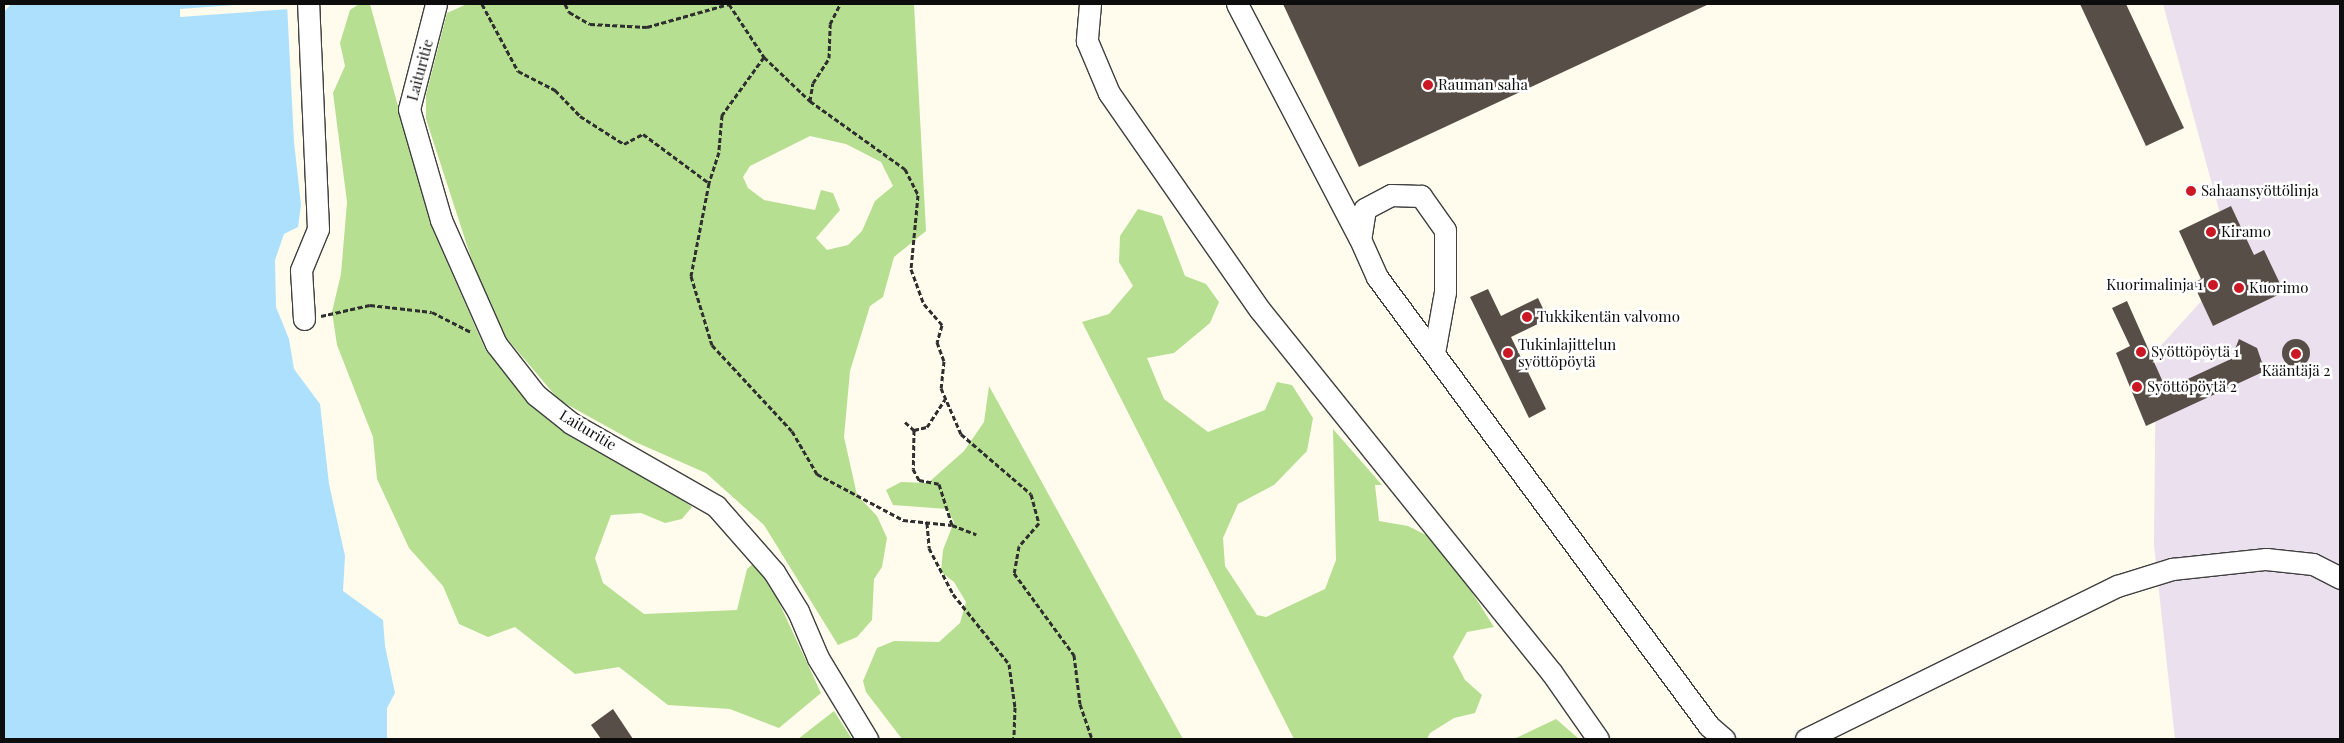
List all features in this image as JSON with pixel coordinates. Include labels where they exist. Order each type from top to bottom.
[{"type":"street","points":[[304,319],[301,270],[318,229],[308,4]]},
{"type":"street","name":"Laituritie","points":[[436,4],[410,110],[441,220],[496,344],[536,396],[571,423],[716,506],[774,572],[798,611],[818,658],[867,739]]},
{"type":"street","points":[[1090,4],[1087,40],[1110,93],[1260,310],[1552,673],[1598,739]]},
{"type":"street","points":[[1237,4],[1360,239],[1377,277],[1709,726],[1724,739]]},
{"type":"street","points":[[1360,239],[1365,209],[1391,195],[1421,196],[1445,230],[1445,292],[1434,353]]},
{"type":"street","points":[[1806,739],[2117,586],[2172,569],[2266,559],[2313,564],[2340,578]]},
{"type":"path","points":[[482,4],[518,71],[555,90],[580,116],[624,144],[643,134],[709,183]]},
{"type":"path","points":[[565,4],[569,12],[590,24],[648,27],[729,4],[764,57],[810,101],[904,169],[918,195],[911,269],[924,304],[942,325],[937,342],[944,361],[941,388],[961,434],[1032,494],[1039,523],[1019,546],[1014,573],[1074,655],[1080,704],[1092,739]]},
{"type":"path","points":[[810,101],[813,83],[829,58],[830,24],[840,4]]},
{"type":"path","points":[[764,57],[722,115],[719,152],[709,183],[691,276],[712,345],[792,431],[817,474],[903,520],[952,525],[976,534]]},
{"type":"path","points":[[304,319],[370,305],[432,312],[496,344]]},
{"type":"path","points":[[914,430],[927,427],[946,398]]},
{"type":"path","points":[[905,422],[914,430],[913,468],[919,480],[938,484],[952,525]]},
{"type":"path","points":[[927,523],[929,548],[953,594],[1009,664],[1015,707],[1014,739]]},
{"type":"shaded area","points":[[2163,4],[2340,4],[2340,739],[2175,739],[2154,545],[2156,351],[2234,265]]},
{"type":"green space","points":[[359,4],[370,4],[430,223],[486,351],[549,418],[636,467],[692,507],[682,519],[665,523],[641,513],[611,515],[595,558],[603,583],[644,614],[737,610],[747,569],[754,563],[770,583],[821,693],[779,728],[730,709],[668,705],[619,667],[575,674],[515,627],[488,637],[459,624],[443,586],[409,548],[377,479],[373,437],[337,345],[332,312],[341,274],[347,202],[333,93],[345,66],[340,43],[350,10]]},
{"type":"green space","points":[[467,4],[914,4],[926,231],[894,257],[883,297],[870,306],[850,371],[844,437],[857,495],[877,516],[887,538],[882,567],[874,579],[872,620],[857,637],[838,645],[764,525],[706,473],[633,441],[559,400],[504,335],[476,273],[426,119],[426,95],[447,13]],"holes":[[[810,136],[846,144],[881,162],[893,186],[875,201],[862,231],[848,245],[827,250],[816,238],[840,210],[833,193],[821,190],[815,210],[764,200],[748,188],[743,177],[750,166]]]},
{"type":"green space","points":[[1138,209],[1162,216],[1185,276],[1206,284],[1219,302],[1210,323],[1174,353],[1147,358],[1164,399],[1208,432],[1265,410],[1277,382],[1292,385],[1313,418],[1307,451],[1274,485],[1238,504],[1223,538],[1225,566],[1257,615],[1266,617],[1325,589],[1336,560],[1333,429],[1382,485],[1375,485],[1379,521],[1408,526],[1428,536],[1466,583],[1494,627],[1467,632],[1453,657],[1465,680],[1482,695],[1475,713],[1454,718],[1430,733],[1427,739],[1294,739],[1082,322],[1109,314],[1133,286],[1119,262],[1120,236]]},
{"type":"green space","points":[[989,386],[1183,739],[902,739],[866,692],[863,681],[877,648],[894,641],[939,642],[960,623],[966,602],[954,582],[941,572],[943,550],[954,522],[947,509],[893,505],[886,490],[901,482],[928,483],[964,451],[984,422]]},
{"type":"green space","points":[[834,711],[852,739],[798,739]]},
{"type":"green space","points":[[1556,719],[1579,739],[1514,739]]},
{"type":"water","points":[[11,4],[287,4],[294,142],[301,205],[298,227],[284,234],[275,260],[276,307],[289,339],[294,369],[320,404],[329,484],[345,556],[343,591],[383,620],[385,646],[395,693],[387,708],[387,739],[4,739],[4,12]]},
{"type":"pier","points":[[248,4],[290,4],[290,9],[180,17],[180,9]]},
{"type":"building","name":"Rauman saha","points":[[1283,4],[1709,4],[1359,167]]},
{"type":"building","points":[[2080,4],[2126,4],[2184,128],[2146,146]]},
{"type":"building","points":[[2231,206],[2254,255],[2264,250],[2284,292],[2213,326],[2193,283],[2201,279],[2179,231]]},
{"type":"building","name":"Tukinlajittelun syöttöpöytä","points":[[1488,289],[1501,316],[1538,298],[1548,319],[1511,337],[1546,409],[1529,418],[1470,297]]},
{"type":"building","points":[[2127,301],[2166,389],[2231,359],[2239,339],[2257,348],[2265,371],[2146,426],[2116,353],[2130,346],[2112,308]]},
{"type":"building","name":"Kääntäjä 2","points":[[2296,339],[2306,343],[2310,353],[2306,363],[2296,367],[2286,363],[2282,353],[2286,343]]},
{"type":"building","points":[[613,709],[633,739],[601,739],[591,725]]},
{"type":"place","name":"Rauman saha","points":[[1428,85]]},
{"type":"place","name":"Sahaansyöttölinja","points":[[2191,191]]},
{"type":"place","name":"Kiramo","points":[[2211,232]]},
{"type":"place","name":"Kuorimalinja 1","points":[[2213,285]]},
{"type":"place","name":"Kuorimo","points":[[2239,288]]},
{"type":"place","name":"Tukkikentän valvomo","points":[[1527,317]]},
{"type":"place","name":"Syöttöpöytä 1","points":[[2141,352]]},
{"type":"place","name":"Tukinlajittelun syöttöpöytä","points":[[1508,353]]},
{"type":"place","name":"Kääntäjä 2","points":[[2296,354]]},
{"type":"place","name":"Syöttöpöytä 2","points":[[2137,387]]}]
